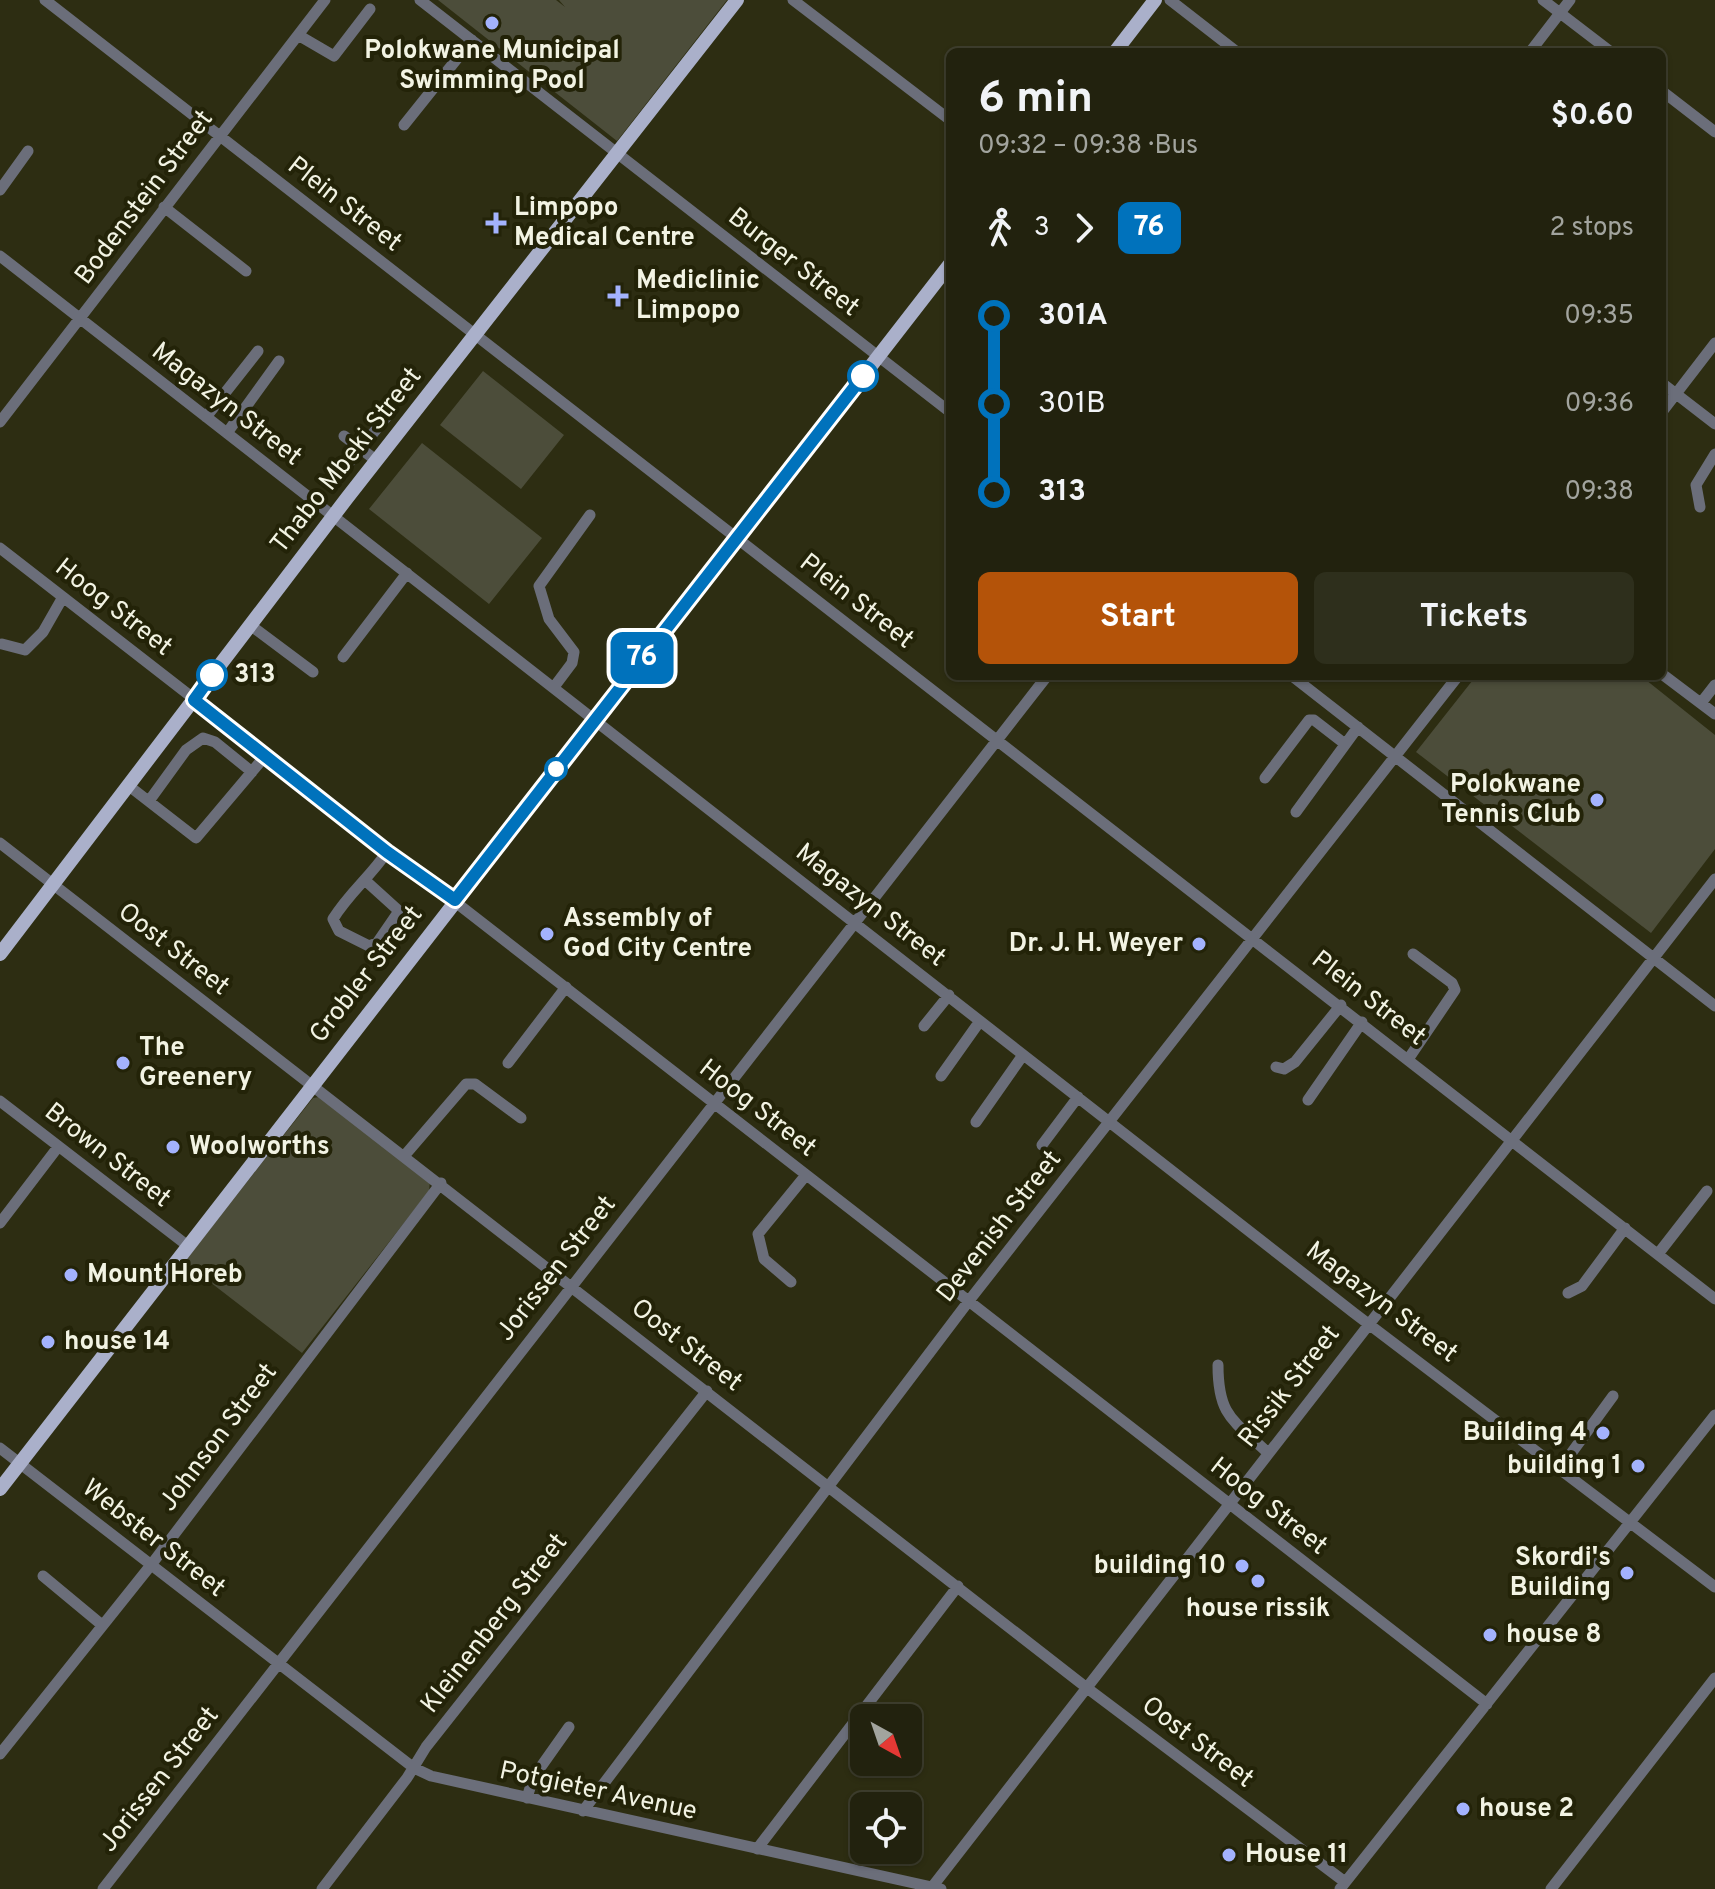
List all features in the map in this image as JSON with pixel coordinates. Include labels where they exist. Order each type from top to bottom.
[{"type":"main road","name":"Thabo Mbeki Street","points":[[0,954],[250,625],[737,0]]},
{"type":"main road","points":[[1118,48],[1155,0]]},
{"type":"main road","name":"Grobler Street","points":[[0,1489],[946,269]]},
{"type":"street","name":"Plein Street","points":[[45,0],[1341,1005],[1715,1299]]},
{"type":"street","name":"Bodenstein Street","points":[[0,422],[325,0]]},
{"type":"street","name":"Burger Street","points":[[420,0],[946,409]]},
{"type":"street","points":[[793,0],[946,117]]},
{"type":"street","points":[[1170,0],[1232,48]]},
{"type":"street","points":[[1543,0],[1606,48]]},
{"type":"street","points":[[1533,48],[1570,0]]},
{"type":"street","points":[[298,35],[334,56],[370,9]]},
{"type":"street","points":[[404,125],[472,40]]},
{"type":"street","points":[[1666,94],[1715,132]]},
{"type":"street","points":[[0,190],[28,151]]},
{"type":"street","points":[[164,207],[246,271]]},
{"type":"street","name":"Magazyn Street","points":[[0,256],[1368,1323],[1715,1587]]},
{"type":"street","points":[[1666,407],[1715,343]]},
{"type":"street","points":[[206,417],[258,351]]},
{"type":"street","points":[[227,433],[279,361]]},
{"type":"street","points":[[1666,386],[1715,424]]},
{"type":"street","points":[[338,476],[388,415]]},
{"type":"street","points":[[344,436],[377,461]]},
{"type":"street","points":[[1700,507],[1696,485],[1715,454]]},
{"type":"street","points":[[554,687],[572,663],[574,652],[549,619],[539,586],[590,515]]},
{"type":"street","name":"Hoog Street","points":[[0,548],[387,852],[455,900],[1487,1704]]},
{"type":"street","points":[[343,657],[407,573]]},
{"type":"street","points":[[2,644],[25,650],[43,632],[63,597]]},
{"type":"street","points":[[250,625],[313,672]]},
{"type":"street","points":[[1666,677],[1715,714]]},
{"type":"street","name":"Jorissen Street","points":[[103,1889],[1044,680]]},
{"type":"street","points":[[1297,680],[1715,1006]]},
{"type":"street","name":"Devenish Street","points":[[583,1811],[968,1302],[1256,939],[1455,680]]},
{"type":"street","points":[[1701,703],[1715,685]]},
{"type":"street","points":[[1265,778],[1309,720],[1314,720],[1345,744]]},
{"type":"street","points":[[1296,812],[1358,727]]},
{"type":"street","points":[[149,801],[186,750],[203,738],[215,742],[252,772]]},
{"type":"street","points":[[129,786],[192,837],[199,838],[266,755]]},
{"type":"street","name":"Oost Street","points":[[0,843],[830,1484],[1342,1886]]},
{"type":"street","points":[[367,882],[392,901],[399,911],[377,943],[369,946],[345,935],[332,921],[358,885],[367,882],[387,852]]},
{"type":"street","name":"Rissik Street","points":[[937,1888],[1267,1452],[1715,879]]},
{"type":"street","points":[[1409,1058],[1455,990],[1452,983],[1413,954]]},
{"type":"street","points":[[508,1063],[566,987]]},
{"type":"street","points":[[924,1026],[949,995]]},
{"type":"street","points":[[1276,1067],[1284,1069],[1295,1062],[1341,1005]]},
{"type":"street","points":[[941,1076],[980,1021]]},
{"type":"street","points":[[1308,1100],[1362,1022]]},
{"type":"street","points":[[976,1122],[1023,1055]]},
{"type":"street","points":[[405,1155],[466,1084],[475,1084],[521,1118]]},
{"type":"street","points":[[1042,1145],[1078,1097]]},
{"type":"street","name":"Brown Street","points":[[0,1101],[188,1246]]},
{"type":"street","points":[[0,1223],[58,1147]]},
{"type":"street","points":[[791,1282],[764,1259],[758,1234],[806,1175]]},
{"type":"street","name":"Johnson Street","points":[[0,1754],[151,1565],[441,1183]]},
{"type":"street","points":[[1658,1254],[1707,1191]]},
{"type":"street","points":[[1568,1293],[1582,1286],[1625,1228]]},
{"type":"street","points":[[1218,1365],[1219,1397],[1224,1409],[1267,1452]]},
{"type":"street","name":"Kleinenberg Street","points":[[322,1889],[707,1391]]},
{"type":"street","points":[[1559,1470],[1613,1396]]},
{"type":"street","points":[[1342,1886],[1715,1415]]},
{"type":"street","name":"Webster Street","points":[[0,1448],[279,1665]]},
{"type":"street","points":[[43,1576],[102,1625]]},
{"type":"street","points":[[757,1849],[958,1586]]},
{"type":"street","name":"Potgieter Avenue","points":[[279,1665],[414,1768],[450,1782],[937,1888]]},
{"type":"street","points":[[1551,1889],[1715,1678]]},
{"type":"street","points":[[527,1798],[533,1778],[569,1727]]},
{"type":"green space","points":[[438,0],[556,0],[565,7],[559,0],[727,0],[617,141]]},
{"type":"green space","points":[[483,371],[564,435],[521,489],[440,425]]},
{"type":"green space","points":[[422,443],[542,538],[489,604],[369,509]]},
{"type":"green space","name":"Polokwane Tennis Club","points":[[1473,680],[1646,680],[1715,735],[1715,849],[1651,933],[1416,752]]},
{"type":"green space","points":[[319,1097],[430,1181],[429,1191],[302,1353],[184,1262],[313,1098]]},
{"type":"bus line","name":"76","points":[[212,675],[194,700],[387,852],[455,900],[863,376]]},
{"type":"place","name":"Polokwane Municipal Swimming Pool","points":[[492,23]]},
{"type":"place","name":"Limpopo Medical Centre","points":[[496,223]]},
{"type":"place","name":"Mediclinic Limpopo","points":[[618,296]]},
{"type":"place","name":"313","points":[[212,675]]},
{"type":"place","name":"Polokwane Tennis Club","points":[[1597,800]]},
{"type":"place","name":"Assembly of God City Centre","points":[[547,934]]},
{"type":"place","name":"Dr. J. H. Weyer","points":[[1199,944]]},
{"type":"place","name":"The Greenery","points":[[123,1063]]},
{"type":"place","name":"Woolworths","points":[[173,1147]]},
{"type":"place","name":"Mount Horeb","points":[[71,1275]]},
{"type":"place","name":"house 14","points":[[48,1342]]},
{"type":"place","name":"Building 4","points":[[1603,1433]]},
{"type":"place","name":"building 1","points":[[1638,1466]]},
{"type":"place","name":"building 10","points":[[1242,1566]]},
{"type":"place","name":"Skordi's Building","points":[[1627,1573]]},
{"type":"place","name":"house rissik","points":[[1258,1581]]},
{"type":"place","name":"house 8","points":[[1490,1635]]},
{"type":"place","name":"house 2","points":[[1463,1809]]},
{"type":"place","name":"House 11","points":[[1229,1855]]}]
